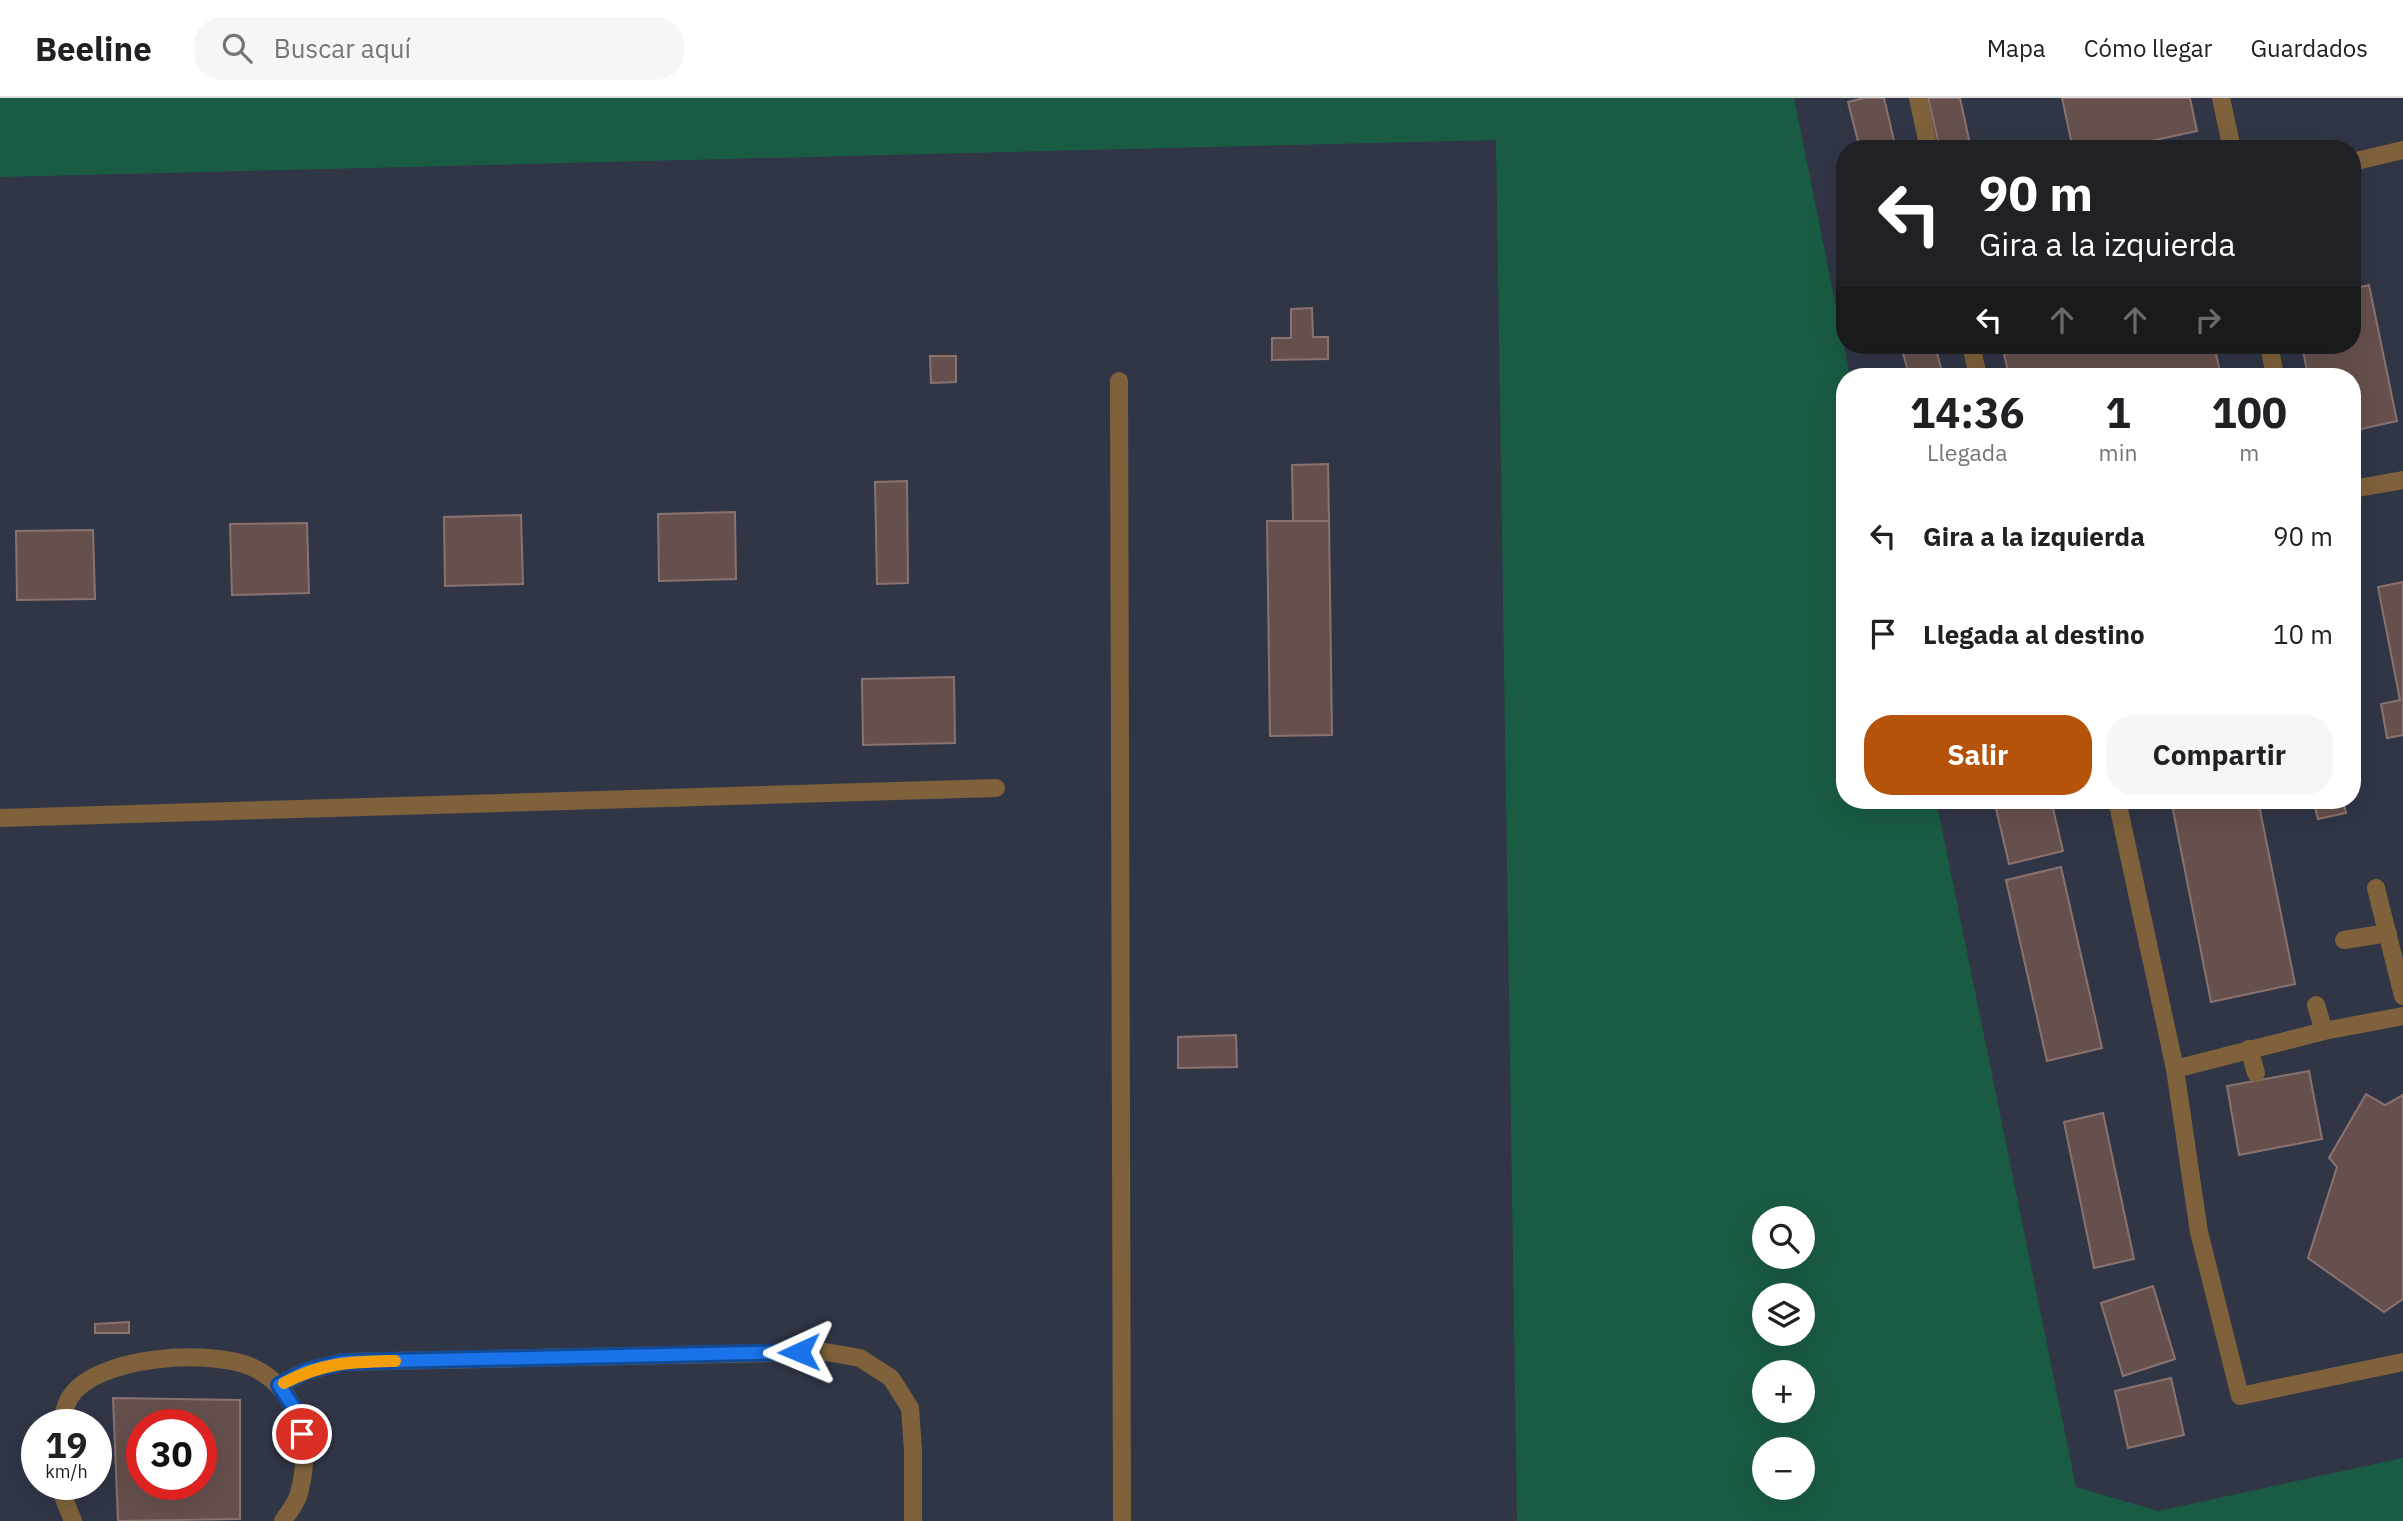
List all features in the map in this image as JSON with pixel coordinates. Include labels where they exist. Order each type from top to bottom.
[{"type":"street","points":[[1918,98],[1927,140]]},
{"type":"street","points":[[2221,98],[2230,140]]},
{"type":"street","points":[[2361,160],[2403,150]]},
{"type":"street","points":[[1119,381],[1122,1521]]},
{"type":"street","points":[[2361,487],[2403,480]]},
{"type":"street","points":[[0,818],[996,788]]},
{"type":"street","points":[[2118,809],[2175,1069],[2199,1232],[2240,1396],[2403,1362]]},
{"type":"street","points":[[2376,888],[2403,996]]},
{"type":"street","points":[[2344,940],[2388,933]]},
{"type":"street","points":[[2316,1005],[2324,1031]]},
{"type":"street","points":[[2175,1069],[2324,1031],[2403,1016]]},
{"type":"street","points":[[2249,1049],[2256,1073]]},
{"type":"street","points":[[279,1385],[306,1371],[343,1362],[826,1352],[860,1359],[891,1378],[910,1408],[913,1521]]},
{"type":"street","points":[[66,1409],[70,1398],[99,1373],[127,1363],[156,1359],[220,1359],[254,1368],[279,1385],[298,1414],[305,1454],[299,1495],[283,1521]]},
{"type":"street","points":[[64,1500],[73,1521]]},
{"type":"green space","points":[[0,98],[1794,98],[1836,306],[1836,354],[1846,354],[1848,368],[1836,368],[1836,809],[1938,809],[2076,1487],[2158,1511],[2403,1458],[2403,1521],[1517,1521],[1496,140],[0,177]]},
{"type":"building","points":[[1864,98],[1884,98],[1894,140],[1858,140],[1848,102]]},
{"type":"building","points":[[1928,98],[1960,98],[1969,140],[1938,140]]},
{"type":"building","points":[[2062,98],[2190,98],[2197,131],[2156,140],[2071,140]]},
{"type":"building","points":[[2369,285],[2397,421],[2361,429],[2361,368],[2306,368],[2304,354],[2361,354],[2361,287]]},
{"type":"building","points":[[1312,308],[1313,337],[1328,337],[1328,359],[1272,360],[1272,338],[1291,338],[1291,309]]},
{"type":"building","points":[[1903,354],[1937,354],[1941,368],[1907,368]]},
{"type":"building","points":[[2004,354],[2216,354],[2219,368],[2007,368]]},
{"type":"building","points":[[930,356],[956,356],[956,382],[931,383]]},
{"type":"building","points":[[1328,464],[1329,521],[1293,521],[1292,465]]},
{"type":"building","points":[[907,481],[908,583],[877,584],[875,482]]},
{"type":"building","points":[[735,512],[736,579],[659,581],[658,514]]},
{"type":"building","points":[[521,515],[523,584],[445,586],[444,517]]},
{"type":"building","points":[[1267,521],[1329,521],[1332,735],[1270,736]]},
{"type":"building","points":[[307,523],[309,593],[232,595],[230,524]]},
{"type":"building","points":[[93,530],[95,599],[17,600],[16,531]]},
{"type":"building","points":[[2403,582],[2403,735],[2387,738],[2381,704],[2400,700],[2378,587]]},
{"type":"building","points":[[954,677],[955,743],[863,745],[862,679]]},
{"type":"building","points":[[1996,809],[2053,809],[2063,851],[2009,864]]},
{"type":"building","points":[[2173,809],[2260,809],[2295,984],[2211,1002]]},
{"type":"building","points":[[2315,809],[2345,809],[2346,813],[2318,819]]},
{"type":"building","points":[[2061,867],[2102,1048],[2047,1061],[2006,880]]},
{"type":"building","points":[[1236,1035],[1237,1067],[1178,1068],[1178,1037]]},
{"type":"building","points":[[2309,1071],[2322,1139],[2239,1155],[2227,1086]]},
{"type":"building","points":[[2366,1094],[2385,1105],[2403,1095],[2403,1299],[2384,1312],[2308,1258],[2337,1167],[2329,1158]]},
{"type":"building","points":[[2103,1113],[2134,1259],[2094,1268],[2064,1122]]},
{"type":"building","points":[[2153,1286],[2175,1359],[2123,1376],[2101,1303]]},
{"type":"building","points":[[129,1322],[129,1333],[95,1333],[95,1324]]},
{"type":"building","points":[[2171,1378],[2184,1435],[2128,1448],[2115,1391]]},
{"type":"building","points":[[113,1398],[240,1400],[240,1519],[118,1521]]},
{"type":"slow traffic","points":[[284,1383],[306,1371],[343,1362],[395,1361]]},
{"type":"route","points":[[302,1434],[298,1414],[279,1385],[306,1371],[343,1362],[799,1352]]}]
